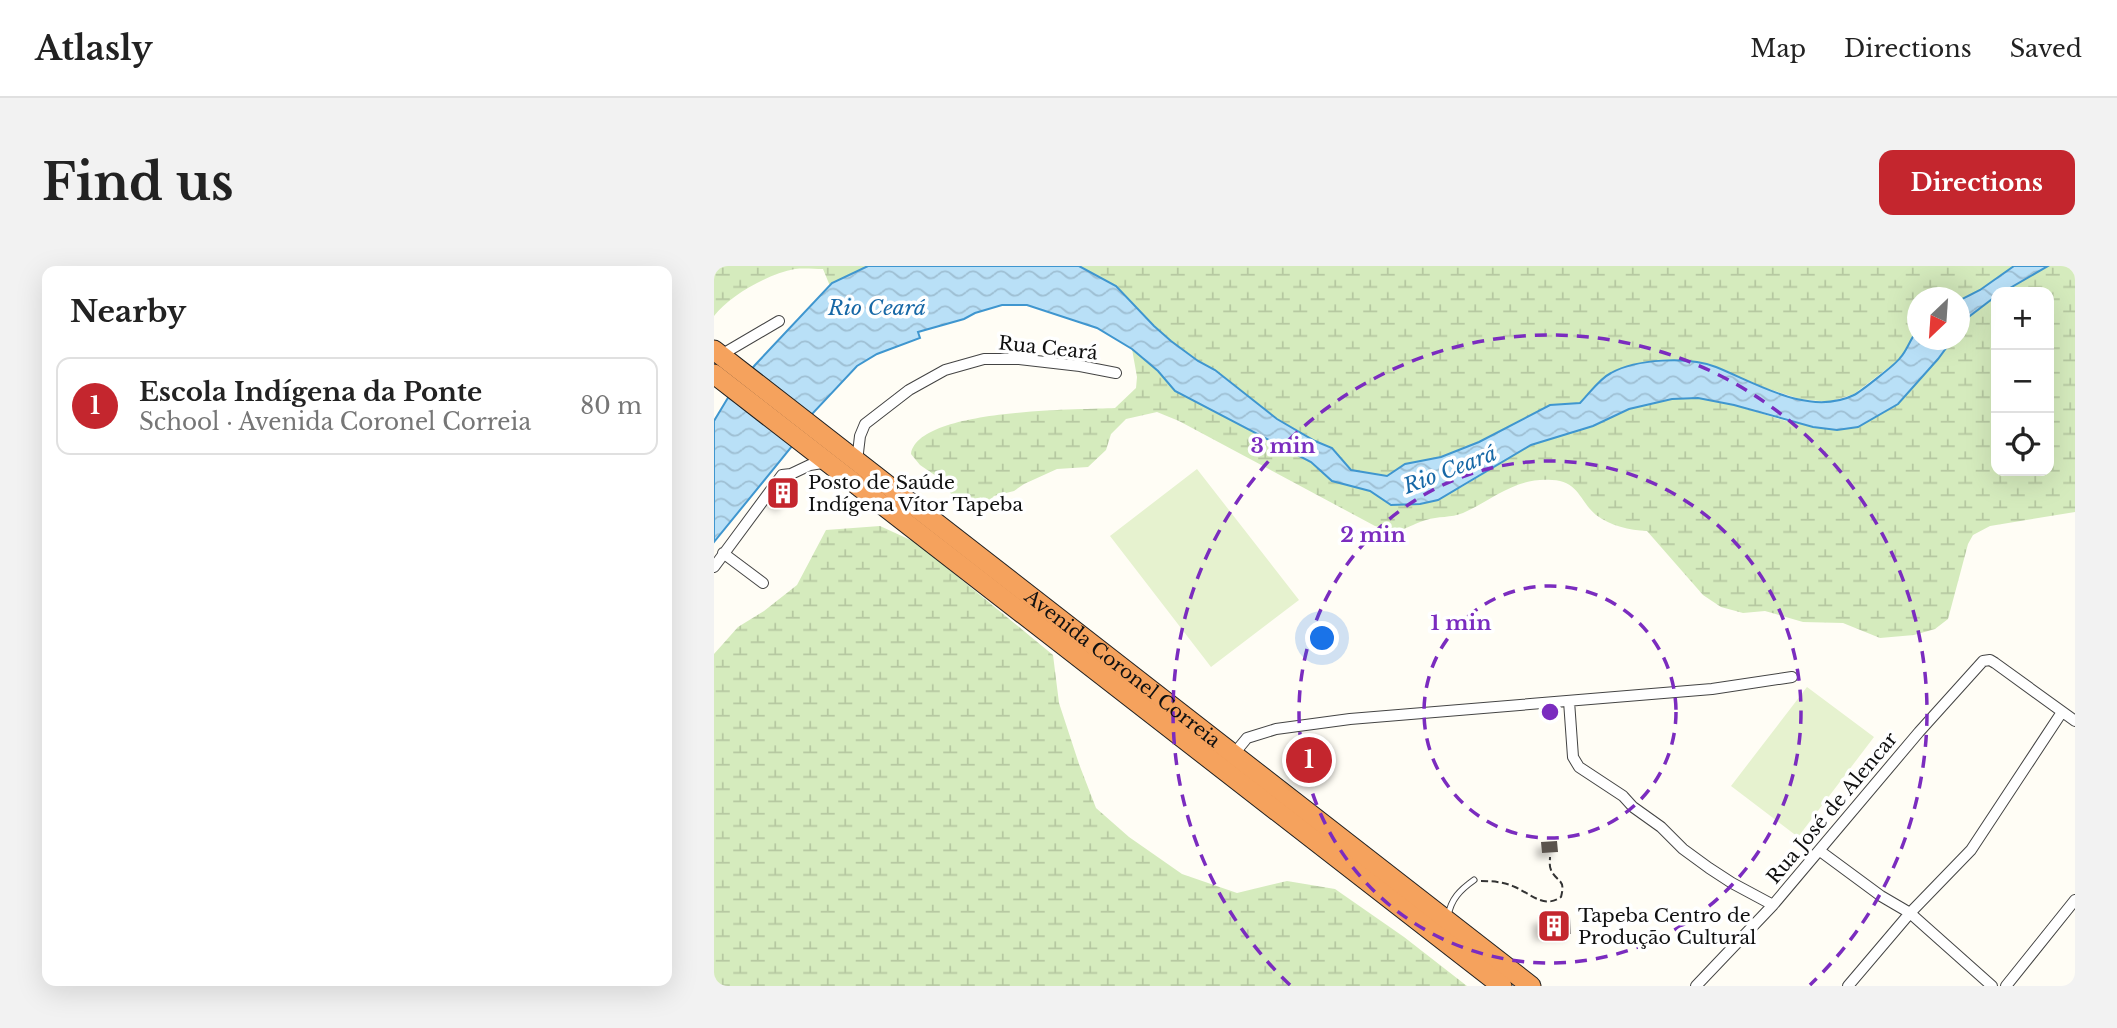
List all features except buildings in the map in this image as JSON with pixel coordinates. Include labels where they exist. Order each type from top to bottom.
[{"type":"highway","name":"Avenida Coronel Correia","points":[[718,363],[823,433],[1531,986]]},
{"type":"highway","name":"Avenida Coronel Correia","points":[[718,363],[809,448],[1502,986]]},
{"type":"street","points":[[718,363],[779,321]]},
{"type":"street","name":"Rua Ceará","points":[[857,461],[860,436],[865,424],[909,390],[945,370],[984,359],[1010,359],[1080,366],[1115,373]]},
{"type":"street","points":[[714,567],[782,475],[810,465],[828,463]]},
{"type":"street","points":[[723,554],[764,583]]},
{"type":"street","name":"Rua José de Alencar","points":[[1696,986],[1773,905],[1919,732],[1983,662],[1990,660],[1995,663],[2062,712]]},
{"type":"street","points":[[1233,755],[1247,738],[1276,729],[1350,719],[1713,689],[1792,677]]},
{"type":"street","points":[[1569,701],[1573,758],[1579,767],[1623,796],[1683,849],[1709,868],[1773,905]]},
{"type":"street","points":[[1848,986],[1910,914],[1971,850],[2062,712],[2074,720]]},
{"type":"street","points":[[1820,851],[1910,914],[1992,986]]},
{"type":"street","points":[[2006,986],[2075,900]]},
{"type":"lane","points":[[1447,922],[1453,899],[1474,880]]},
{"type":"path","points":[[1474,880],[1504,883],[1543,902],[1555,902],[1561,897],[1564,887],[1551,871],[1550,857]]},
{"type":"green space","points":[[714,266],[868,266],[830,286],[823,269],[784,272],[740,293],[714,316]]},
{"type":"green space","points":[[1079,266],[2014,266],[1970,295],[1970,287],[1907,287],[1907,348],[1901,358],[1854,394],[1829,402],[1800,399],[1744,381],[1713,366],[1662,360],[1632,365],[1609,374],[1580,403],[1550,405],[1479,442],[1441,457],[1405,464],[1387,476],[1351,470],[1332,448],[1277,419],[1215,370],[1171,341],[1116,286]]},
{"type":"green space","points":[[2048,266],[2075,266],[2075,512],[1990,526],[1973,535],[1968,544],[1948,619],[1935,629],[1914,635],[1880,638],[1843,623],[1803,622],[1765,611],[1743,613],[1721,607],[1703,595],[1647,531],[1620,527],[1602,519],[1591,510],[1574,488],[1561,481],[1539,480],[1516,485],[1463,513],[1392,530],[1375,526],[1179,421],[1157,412],[1126,419],[1111,434],[1106,450],[1088,467],[1057,469],[1014,491],[994,496],[979,511],[973,511],[958,503],[939,478],[920,465],[911,454],[920,439],[940,428],[969,420],[1036,411],[1115,408],[1136,388],[1137,377],[1132,349],[1158,371],[1175,391],[1311,462],[1332,481],[1370,491],[1391,505],[1462,487],[1531,445],[1593,426],[1629,409],[1672,399],[1698,398],[1734,405],[1789,422],[1837,430],[1898,404],[1945,350],[1970,350],[1970,316],[1991,300],[1991,476],[2054,476],[2054,287],[2012,287]]},
{"type":"green space","points":[[1197,469],[1299,600],[1211,667],[1110,536]]},
{"type":"green space","points":[[880,526],[917,543],[1053,655],[1059,703],[1096,808],[1129,837],[1182,874],[1237,893],[1287,881],[1335,889],[1404,937],[1467,986],[714,986],[714,654],[738,627],[797,585],[826,530]]},
{"type":"green space","points":[[1807,687],[1874,737],[1798,837],[1731,786]]},
{"type":"water","name":"Rio Ceará","points":[[868,266],[1079,266],[1116,286],[1171,341],[1215,370],[1277,419],[1332,448],[1351,470],[1387,476],[1405,464],[1441,457],[1479,442],[1550,405],[1580,403],[1607,376],[1634,365],[1691,361],[1716,367],[1783,395],[1819,402],[1837,401],[1854,395],[1885,372],[1907,348],[1945,350],[1898,404],[1858,427],[1837,430],[1813,427],[1734,405],[1698,398],[1672,399],[1629,409],[1593,426],[1531,445],[1438,500],[1391,505],[1370,491],[1332,481],[1311,462],[1175,391],[1158,371],[1132,349],[1097,328],[1027,305],[1002,305],[918,332],[920,338],[877,354],[857,366],[812,414],[793,445],[714,542],[714,421],[729,396],[755,365],[832,283]]},
{"type":"water","points":[[2014,266],[2048,266],[2012,287],[1991,287],[1991,300],[1970,316],[1970,295]]},
{"type":"place","name":"Posto de Saúde Indígena Vítor Tapeba","points":[[783,493]]},
{"type":"place","name":"Escola Indígena da Ponte","points":[[1309,760]]},
{"type":"place","name":"Tapeba Centro de Produção Cultural","points":[[1554,926]]}]
